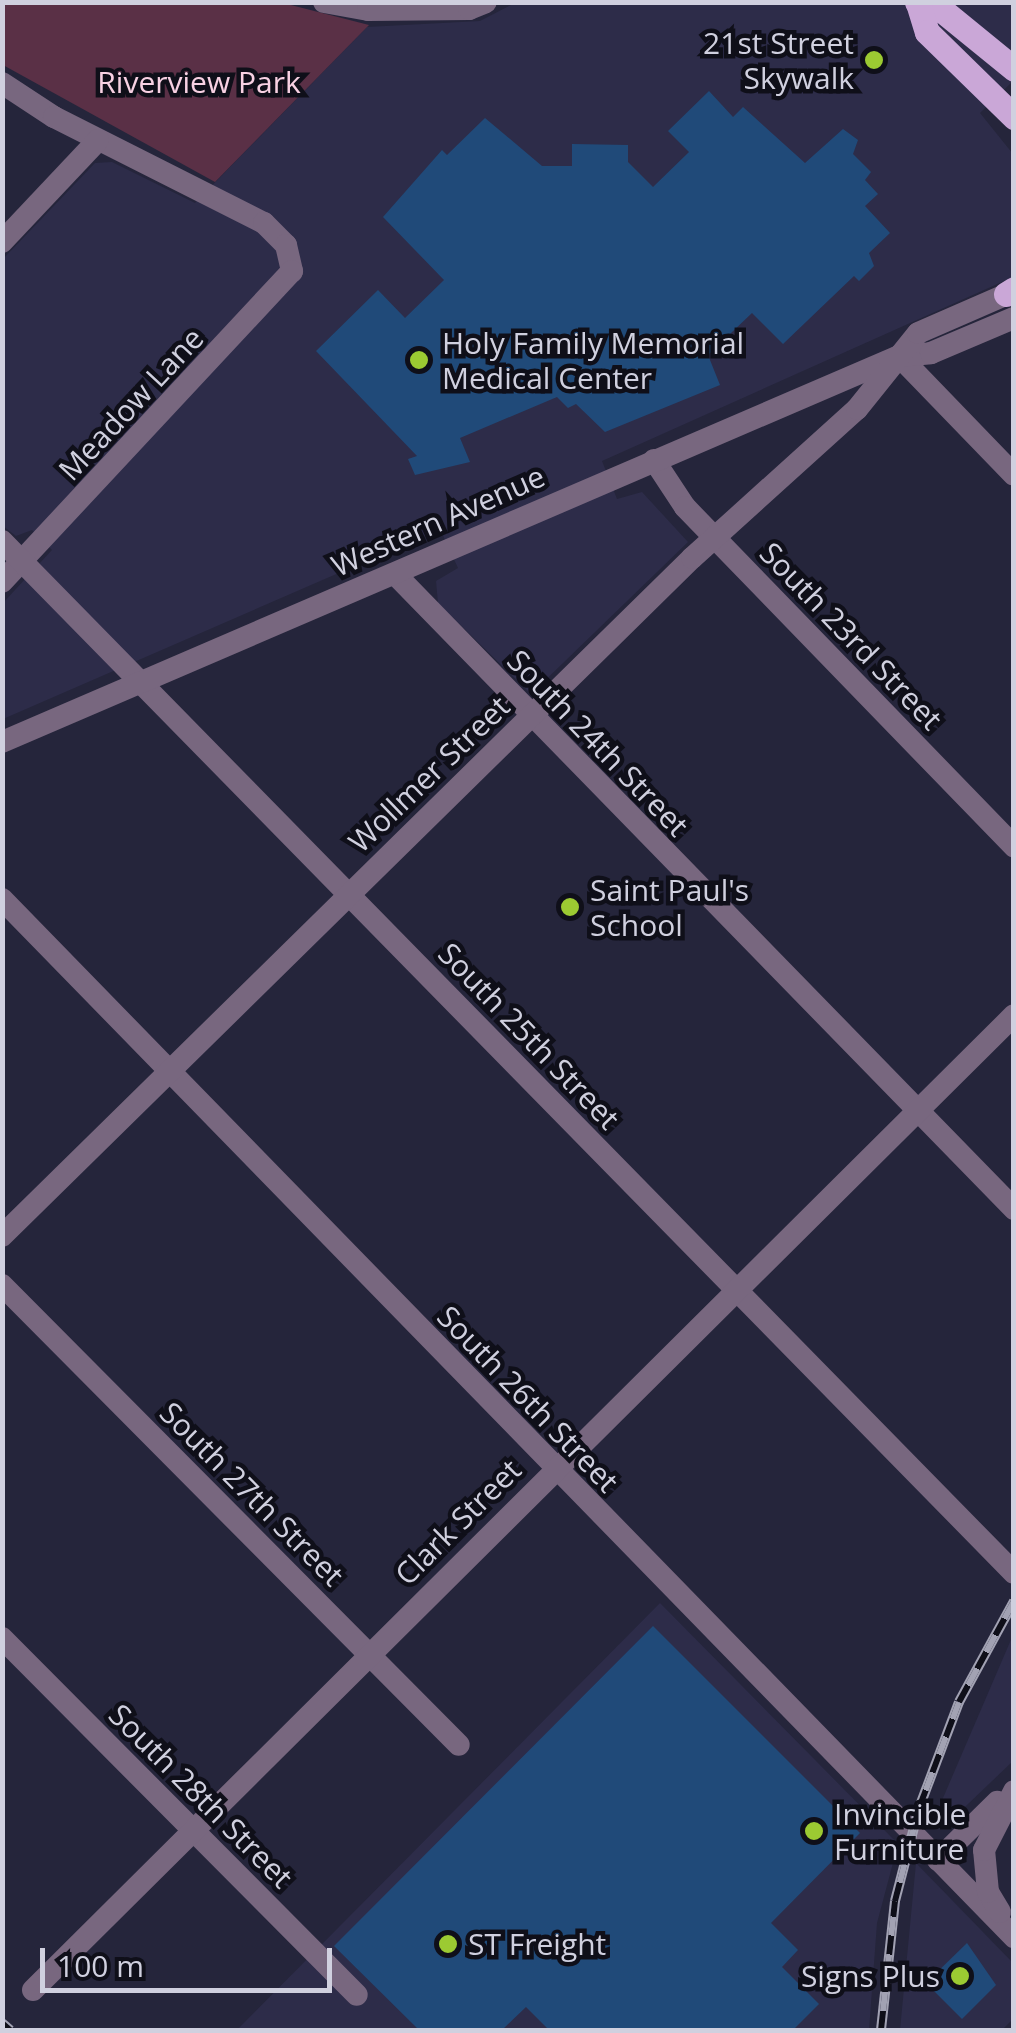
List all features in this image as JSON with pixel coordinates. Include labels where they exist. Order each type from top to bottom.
[{"type":"main road","points":[[918,3],[943,11],[1014,70]]},
{"type":"main road","points":[[918,3],[927,32],[1014,117]]},
{"type":"street","points":[[324,2],[383,10],[486,2]]},
{"type":"street","points":[[2,83],[98,140],[2,242]]},
{"type":"street","name":"Meadow Lane","points":[[2,582],[282,288],[291,262],[282,239],[264,223],[98,140]]},
{"type":"street","name":"Western Avenue","points":[[2,742],[898,356],[928,326],[1012,298]]},
{"type":"street","points":[[898,356],[1014,474]]},
{"type":"street","name":"Wollmer Street","points":[[2,1236],[530,716],[858,409],[898,356]]},
{"type":"street","name":"South 23rd Street","points":[[654,460],[669,490],[1014,848]]},
{"type":"street","name":"South 25th Street","points":[[2,541],[1014,1573]]},
{"type":"street","name":"South 24th Street","points":[[395,574],[1014,1209]]},
{"type":"street","name":"South 26th Street","points":[[2,898],[553,1469],[1014,1934]]},
{"type":"street","name":"Clark Street","points":[[33,1990],[734,1289],[1014,1015]]},
{"type":"street","name":"South 27th Street","points":[[2,1284],[459,1745]]},
{"type":"street","name":"South 28th Street","points":[[2,1638],[357,1995]]},
{"type":"street","points":[[938,1860],[1014,1789]]},
{"type":"street","points":[[1014,1789],[988,1833],[984,1876],[1014,1934]]},
{"type":"shaded area","name":"Holy Family Memorial Medical Center","points":[[517,2],[1013,3],[1013,81],[980,113],[1013,154],[1013,277],[602,461],[617,499],[642,492],[688,542],[531,694],[438,603],[436,581],[458,568],[440,529],[3,719],[2,604],[52,550],[32,530],[16,536],[3,526],[3,259],[95,163],[112,162],[195,203],[367,27],[480,21]]},
{"type":"shaded area","points":[[660,1603],[898,1844],[877,1923],[869,2030],[237,2030]]},
{"type":"shaded area","points":[[1013,1635],[1013,1761],[945,1826],[931,1826]]},
{"type":"shaded area","points":[[916,1863],[1013,1963],[1013,2019],[1002,2030],[900,2030]]},
{"type":"green space","name":"Riverview Park","points":[[2,3],[283,3],[369,25],[215,182],[3,65]]},
{"type":"building","points":[[709,91],[733,117],[743,107],[805,163],[843,129],[858,140],[853,154],[871,172],[865,180],[878,194],[865,206],[890,233],[869,253],[874,266],[859,281],[854,276],[783,344],[752,313],[708,355],[720,385],[605,432],[576,404],[568,408],[557,397],[460,438],[470,462],[415,475],[408,459],[417,456],[316,351],[378,290],[405,318],[444,280],[383,217],[442,150],[447,155],[485,118],[542,166],[572,166],[572,144],[628,145],[628,162],[653,187],[689,152],[668,131]]},
{"type":"building","points":[[653,1626],[860,1833],[771,1923],[798,1950],[782,1967],[819,2004],[793,2030],[549,2030],[526,2007],[502,2030],[419,2030],[334,1946]]},
{"type":"building","name":"Signs Plus","points":[[967,1943],[996,1985],[962,2019],[926,1983]]},
{"type":"railway","points":[[881,2030],[895,1901],[919,1808],[959,1702],[1014,1601]]},
{"type":"railway","points":[[2,2023],[10,2030]]},
{"type":"place","name":"21st Street Skywalk","points":[[874,60]]},
{"type":"place","name":"Holy Family Memorial Medical Center","points":[[419,360]]},
{"type":"place","name":"Saint Paul's School","points":[[570,907]]},
{"type":"place","name":"Invincible Furniture","points":[[814,1831]]},
{"type":"place","name":"ST Freight","points":[[448,1944]]},
{"type":"place","name":"Signs Plus","points":[[960,1976]]}]
